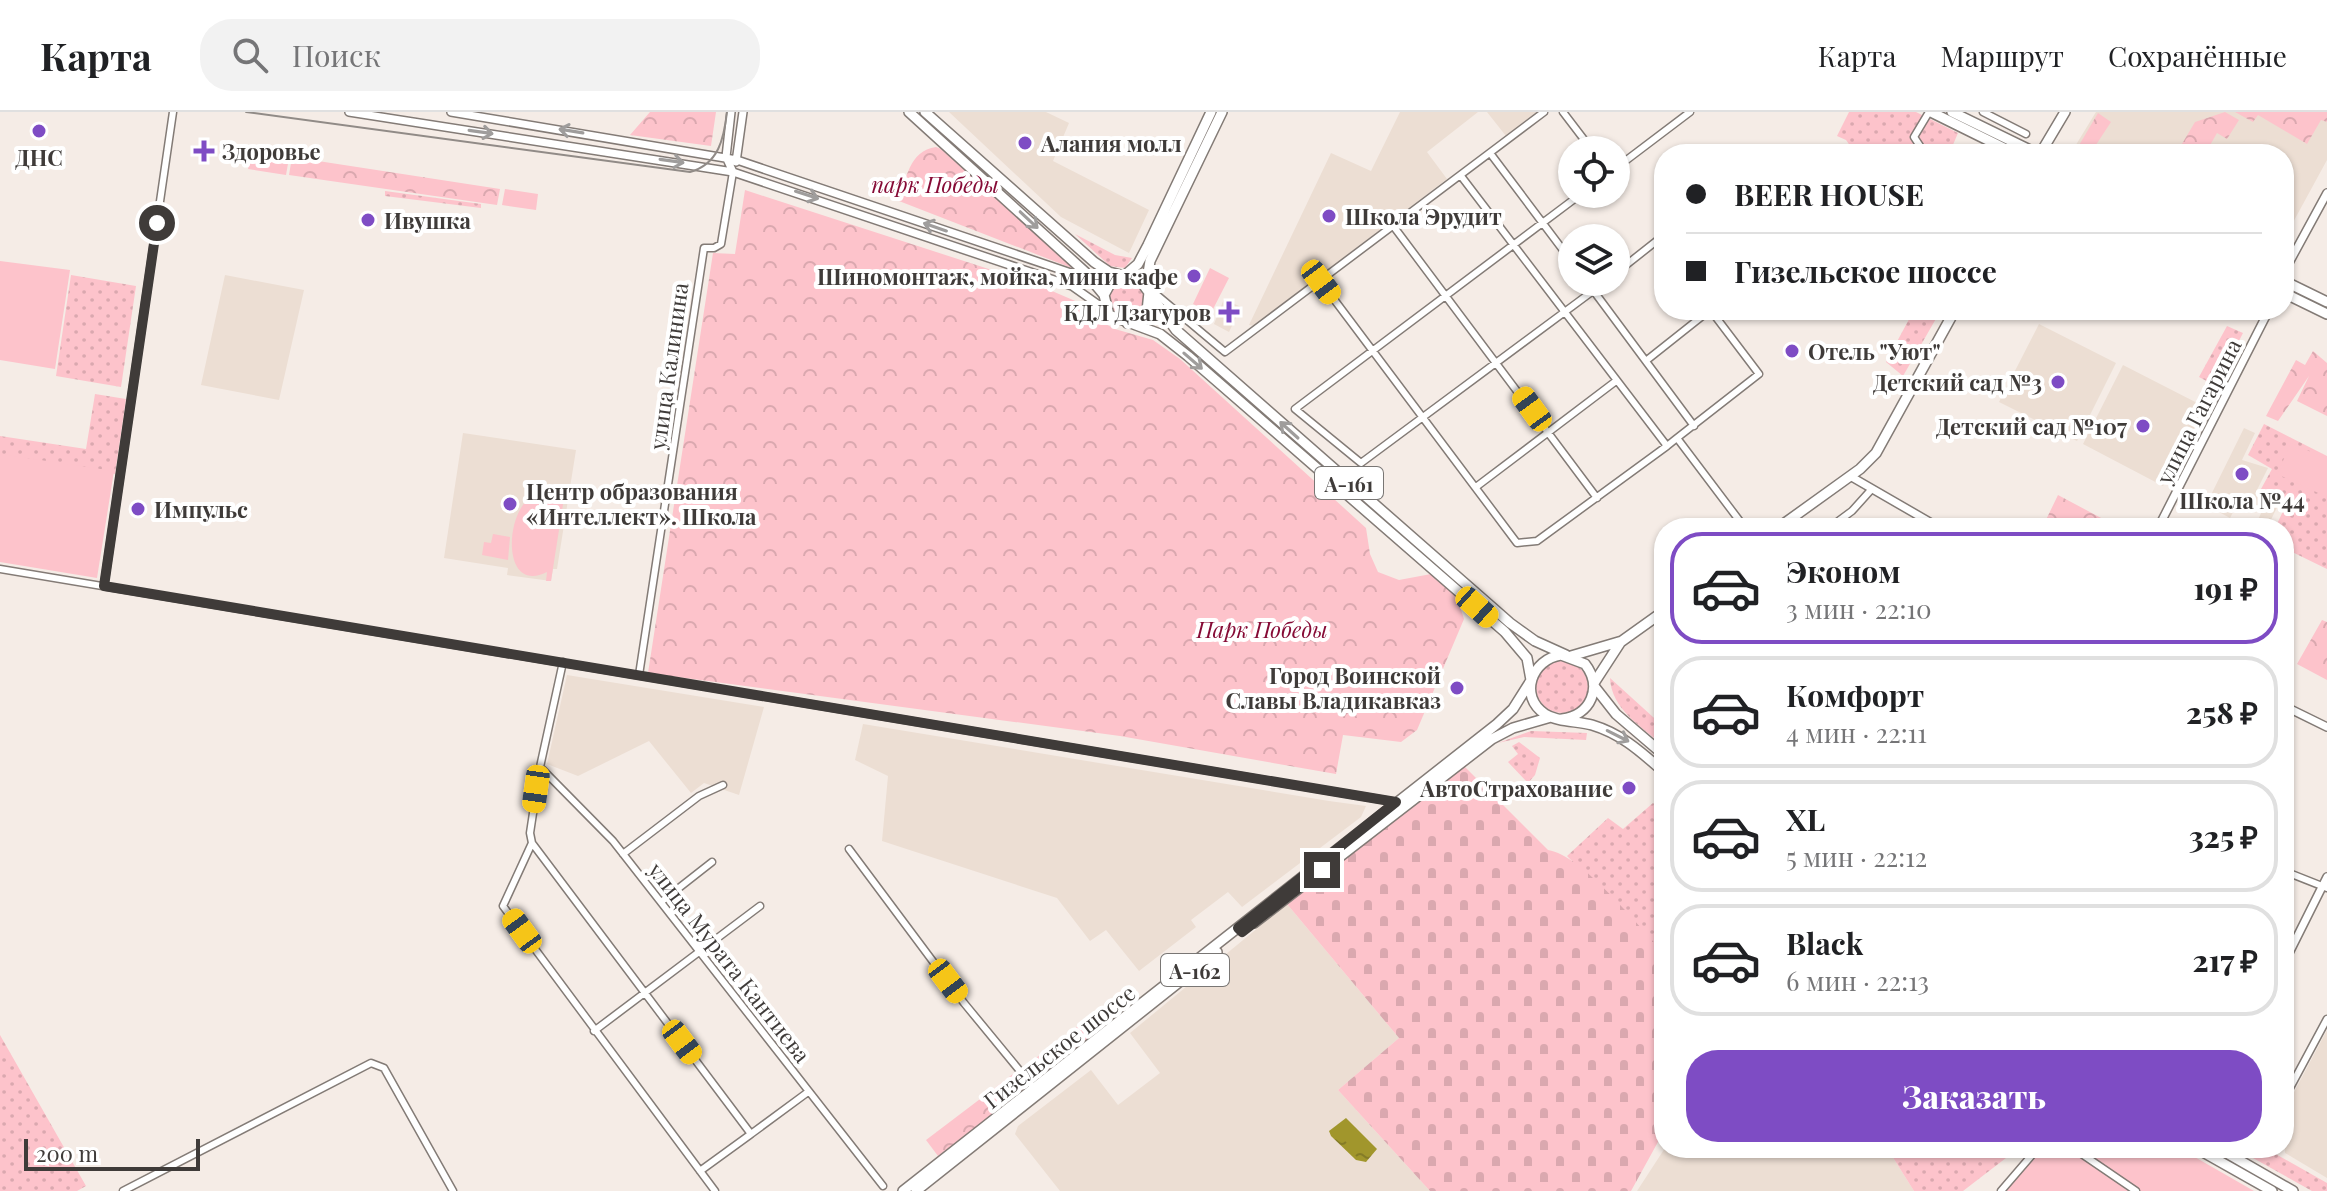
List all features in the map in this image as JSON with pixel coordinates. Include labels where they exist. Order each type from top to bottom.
[{"type":"main road","points":[[909,112],[1089,277],[1104,295],[1106,310]]},
{"type":"main road","points":[[925,112],[1094,262],[1120,277],[1140,280],[1147,288]]},
{"type":"main road","points":[[1104,295],[1120,277],[1138,264],[1211,112]]},
{"type":"main road","points":[[1126,323],[1136,321],[1147,311],[1150,261],[1222,112]]},
{"type":"main road","points":[[1930,112],[1996,144]]},
{"type":"main road","points":[[1952,112],[2018,144]]},
{"type":"main road","points":[[2045,144],[2065,112]]},
{"type":"main road","points":[[2294,286],[2327,302]]},
{"type":"main road","name":"А-161","points":[[1147,288],[1176,330],[1525,634],[1585,664],[1594,684],[1616,714],[1654,746]]},
{"type":"main road","points":[[2294,298],[2327,314]]},
{"type":"main road","name":"А-161","points":[[1106,310],[1114,319],[1160,334],[1178,348],[1505,632],[1527,658],[1536,705],[1551,717]]},
{"type":"main road","points":[[1792,518],[1876,453],[1950,320]]},
{"type":"main road","points":[[1531,681],[1542,662],[1622,641],[1654,618]]},
{"type":"main road","points":[[1562,719],[1584,711],[1592,699],[1594,684],[1622,641]]},
{"type":"main road","name":"Гизельское шоссе","points":[[916,1191],[1508,714],[1531,681]]},
{"type":"main road","points":[[1551,717],[1621,736],[1654,764]]},
{"type":"main road","name":"Гизельское шоссе","points":[[903,1191],[1492,739],[1551,717]]},
{"type":"main road","points":[[2214,1158],[2272,1191]]},
{"type":"main road","points":[[2235,1158],[2293,1191]]},
{"type":"street","points":[[104,586],[173,112]]},
{"type":"street","points":[[349,112],[733,172],[1072,286],[1106,310]]},
{"type":"street","points":[[451,112],[726,157],[1089,277],[1120,277]]},
{"type":"street","points":[[731,112],[726,157],[733,172]]},
{"type":"street","name":"улица Калинина","points":[[639,675],[704,248],[721,244],[743,112]]},
{"type":"street","points":[[1147,288],[1225,352],[1544,112]]},
{"type":"street","points":[[1563,112],[1581,136]]},
{"type":"street","points":[[1630,157],[1690,112]]},
{"type":"street","points":[[1919,144],[1914,137],[1930,112]]},
{"type":"street","points":[[1983,112],[2026,134]]},
{"type":"street","points":[[1490,153],[1558,244]]},
{"type":"street","points":[[1461,176],[1667,446]]},
{"type":"street","points":[[2294,254],[2327,193]]},
{"type":"street","points":[[1563,208],[1295,409],[1361,463],[1587,296]]},
{"type":"street","points":[[1394,227],[1597,498]]},
{"type":"street","points":[[1630,262],[1654,242]]},
{"type":"street","points":[[1321,282],[1521,545],[1537,541],[1597,498],[1759,374],[1721,320]]},
{"type":"street","points":[[1598,296],[1694,426]]},
{"type":"street","points":[[1647,360],[1701,320]]},
{"type":"street","name":"улица Гагарина","points":[[2163,518],[2264,320]]},
{"type":"street","points":[[1476,487],[1616,381]]},
{"type":"street","points":[[1677,438],[1737,518]]},
{"type":"street","points":[[1850,476],[1870,491],[1921,518]]},
{"type":"street","points":[[1843,518],[1870,491]]},
{"type":"street","points":[[0,569],[1396,802]]},
{"type":"street","points":[[563,662],[540,767],[530,833],[532,843],[751,1134]]},
{"type":"street","points":[[2294,711],[2327,727]]},
{"type":"street","name":"улица Мурата Кантиева","points":[[540,767],[623,854],[883,1186]]},
{"type":"street","points":[[623,854],[699,796],[723,785]]},
{"type":"street","points":[[532,843],[503,906],[715,1191]]},
{"type":"street","points":[[849,849],[964,1003],[1034,1088]]},
{"type":"street","points":[[661,902],[712,862]]},
{"type":"street","points":[[2294,875],[2325,887]]},
{"type":"street","points":[[2294,944],[2325,887],[2327,877]]},
{"type":"street","points":[[594,1031],[760,906]]},
{"type":"street","points":[[2294,1080],[2327,1019]]},
{"type":"street","points":[[123,1191],[371,1063],[384,1068],[453,1191]]},
{"type":"street","points":[[700,1171],[808,1092]]},
{"type":"street","points":[[2001,1191],[2029,1158]]},
{"type":"street","points":[[2088,1158],[2136,1191]]},
{"type":"shaded area","points":[[949,112],[1046,112],[1069,123],[1053,161],[1149,210],[1129,253],[1061,217]]},
{"type":"shaded area","points":[[1400,112],[1478,112],[1427,152],[1447,179],[1254,326],[1249,325],[1331,153],[1371,171]]},
{"type":"shaded area","points":[[1487,112],[1537,112],[1506,136]]},
{"type":"shaded area","points":[[2096,112],[2327,112],[2327,160],[2294,221],[2294,144],[2076,144]]},
{"type":"shaded area","points":[[225,275],[304,290],[279,400],[201,385]]},
{"type":"shaded area","name":"КДЛ Дзагуров","points":[[1224,299],[1241,307],[1229,332],[1214,324]]},
{"type":"shaded area","name":"Детский сад №3","points":[[2039,324],[2116,363],[2077,441],[1999,402]]},
{"type":"shaded area","name":"Детский сад №107","points":[[2123,365],[2205,407],[2163,486],[2083,444]]},
{"type":"shaded area","name":"Школа №44","points":[[2244,428],[2255,433],[2242,460],[2268,468],[2255,494],[2280,501],[2272,518],[2259,518],[2263,509],[2241,497],[2230,518],[2206,505]]},
{"type":"shaded area","name":"Центр образования «Интеллект». Школа","points":[[463,433],[576,450],[557,569],[553,569],[551,581],[507,575],[508,568],[444,558]]},
{"type":"shaded area","points":[[567,675],[764,707],[739,795],[704,783],[691,793],[649,741],[578,776],[547,764]]},
{"type":"shaded area","points":[[863,724],[1366,806],[1361,817],[1242,907],[1228,892],[1191,920],[1196,927],[1139,971],[1106,930],[1090,941],[1057,898],[882,841],[888,776],[855,760]]},
{"type":"shaded area","points":[[1287,904],[1399,1038],[1338,1090],[1430,1191],[1060,1191],[1015,1134],[1018,1126],[1091,1070],[1118,1105],[1160,1073],[1130,1033]]},
{"type":"shaded area","points":[[2327,1030],[2327,1178],[2293,1158],[2294,1092]]},
{"type":"shaded area","points":[[1658,1158],[1893,1158],[1914,1191],[1637,1191]]},
{"type":"green space","points":[[650,112],[716,112],[711,146],[630,135]]},
{"type":"green space","points":[[1849,112],[1916,112],[1958,133],[1953,144],[1849,144],[1837,136]]},
{"type":"green space","points":[[2225,112],[2239,120],[2227,139],[2217,133],[2211,144],[2182,144],[2195,122]]},
{"type":"green space","points":[[2235,112],[2327,112],[2327,122],[2321,120],[2307,144],[2258,115],[2253,122]]},
{"type":"green space","points":[[2098,113],[2111,122],[2097,144],[2080,144]]},
{"type":"green space","name":"парк Победы","points":[[936,147],[1077,270],[899,201],[914,160]]},
{"type":"green space","points":[[252,153],[289,158],[286,175],[248,169]]},
{"type":"green space","points":[[292,157],[500,189],[497,205],[289,175]]},
{"type":"green space","points":[[505,189],[538,194],[536,210],[502,205]]},
{"type":"green space","name":"Парк Победы","points":[[745,190],[1038,285],[1080,303],[1100,321],[1115,329],[1153,340],[1180,359],[1366,528],[1370,554],[1378,572],[1399,580],[1431,574],[1457,597],[1464,619],[1417,730],[1401,742],[1343,735],[1336,774],[1120,736],[648,673],[713,253],[735,254]]},
{"type":"green space","points":[[385,191],[481,204],[481,208],[385,196]]},
{"type":"green space","points":[[1075,234],[1115,255],[1132,258],[1125,268],[1110,266]]},
{"type":"green space","points":[[0,261],[70,270],[55,369],[0,360]]},
{"type":"green space","points":[[1210,268],[1229,278],[1211,313],[1193,304]]},
{"type":"green space","points":[[71,275],[136,286],[121,387],[56,376]]},
{"type":"green space","points":[[1127,281],[1140,286],[1145,299],[1140,312],[1127,317],[1114,312],[1109,299],[1114,286]]},
{"type":"green space","points":[[1909,320],[1935,320],[1903,376],[1886,362]]},
{"type":"green space","points":[[2227,326],[2243,333],[2216,386],[2199,377]]},
{"type":"green space","points":[[2313,351],[2327,363],[2327,416],[2297,401],[2309,376],[2278,421],[2266,416],[2296,360],[2305,365]]},
{"type":"green space","points":[[95,394],[126,399],[115,474],[0,456],[0,436],[86,449]]},
{"type":"green space","points":[[2264,424],[2327,456],[2327,569],[2294,553],[2294,518],[2280,518],[2287,503],[2261,489],[2272,469],[2248,455]]},
{"type":"green space","points":[[2291,443],[2327,459],[2327,497],[2277,474]]},
{"type":"green space","points":[[0,454],[114,471],[97,578],[0,562]]},
{"type":"green space","points":[[562,484],[566,485],[551,581],[546,581],[547,572],[529,575],[517,567],[512,551],[513,531],[519,513],[529,499],[542,495],[559,504]]},
{"type":"green space","points":[[2058,495],[2101,518],[2047,518]]},
{"type":"green space","points":[[493,534],[510,537],[508,560],[482,555],[484,542],[491,543]]},
{"type":"green space","points":[[2322,620],[2327,622],[2327,680],[2297,664]]},
{"type":"green space","points":[[1562,661],[1581,668],[1588,687],[1581,706],[1562,713],[1543,706],[1536,687],[1543,668]]},
{"type":"green space","points":[[1610,678],[1654,718],[1654,738],[1622,708]]},
{"type":"green space","points":[[1531,731],[1587,733],[1586,740],[1524,737],[1498,743]]},
{"type":"green space","points":[[1519,742],[1540,758],[1535,775],[1528,783],[1508,762],[1518,754],[1512,746]]},
{"type":"green space","points":[[1464,766],[1548,850],[1577,864],[1593,878],[1654,942],[1654,1149],[1631,1191],[1430,1191],[1338,1090],[1399,1038],[1287,904]]},
{"type":"green space","points":[[1654,804],[1654,944],[1567,856],[1608,818],[1623,829]]},
{"type":"green space","points":[[1086,1020],[1096,1035],[1035,1081],[1024,1067]]},
{"type":"green space","points":[[0,1035],[86,1186],[77,1191],[0,1191]]},
{"type":"green space","points":[[1017,1071],[1029,1087],[938,1156],[926,1140]]},
{"type":"green space","points":[[1893,1158],[2006,1158],[1963,1191],[1914,1191]]},
{"type":"green space","points":[[2023,1158],[2196,1158],[2254,1191],[1998,1191]]},
{"type":"green space","points":[[2253,1158],[2283,1158],[2327,1183],[2327,1191],[2312,1191]]},
{"type":"water","points":[[1346,1118],[1377,1149],[1366,1162],[1356,1160],[1331,1136],[1329,1131]]},
{"type":"tram line","points":[[246,112],[690,172],[708,163],[714,156],[722,140],[727,112]]},
{"type":"place","name":"ДНС","points":[[39,131]]},
{"type":"place","name":"Алания молл","points":[[1025,143]]},
{"type":"place","name":"Здоровье","points":[[204,151]]},
{"type":"place","name":"Школа Эрудит","points":[[1329,216]]},
{"type":"place","name":"Ивушка","points":[[368,220]]},
{"type":"place","name":"Шиномонтаж, мойка, мини кафе","points":[[1194,276]]},
{"type":"place","name":"КДЛ Дзагуров","points":[[1229,312]]},
{"type":"place","name":"Отель \"Уют\"","points":[[1792,351]]},
{"type":"place","name":"Детский сад №3","points":[[2058,382]]},
{"type":"place","name":"Детский сад №107","points":[[2143,426]]},
{"type":"place","name":"Школа №44","points":[[2242,474]]},
{"type":"place","name":"Центр образования «Интеллект». Школа","points":[[510,504]]},
{"type":"place","name":"Импульс","points":[[138,509]]},
{"type":"place","name":"Город Воинской Славы Владикавказ","points":[[1457,688]]},
{"type":"place","name":"АвтоСтрахование","points":[[1629,788]]},
{"type":"route","points":[[157,223],[126,417],[104,586],[1396,802],[1238,928],[1242,932],[1322,870]]}]
